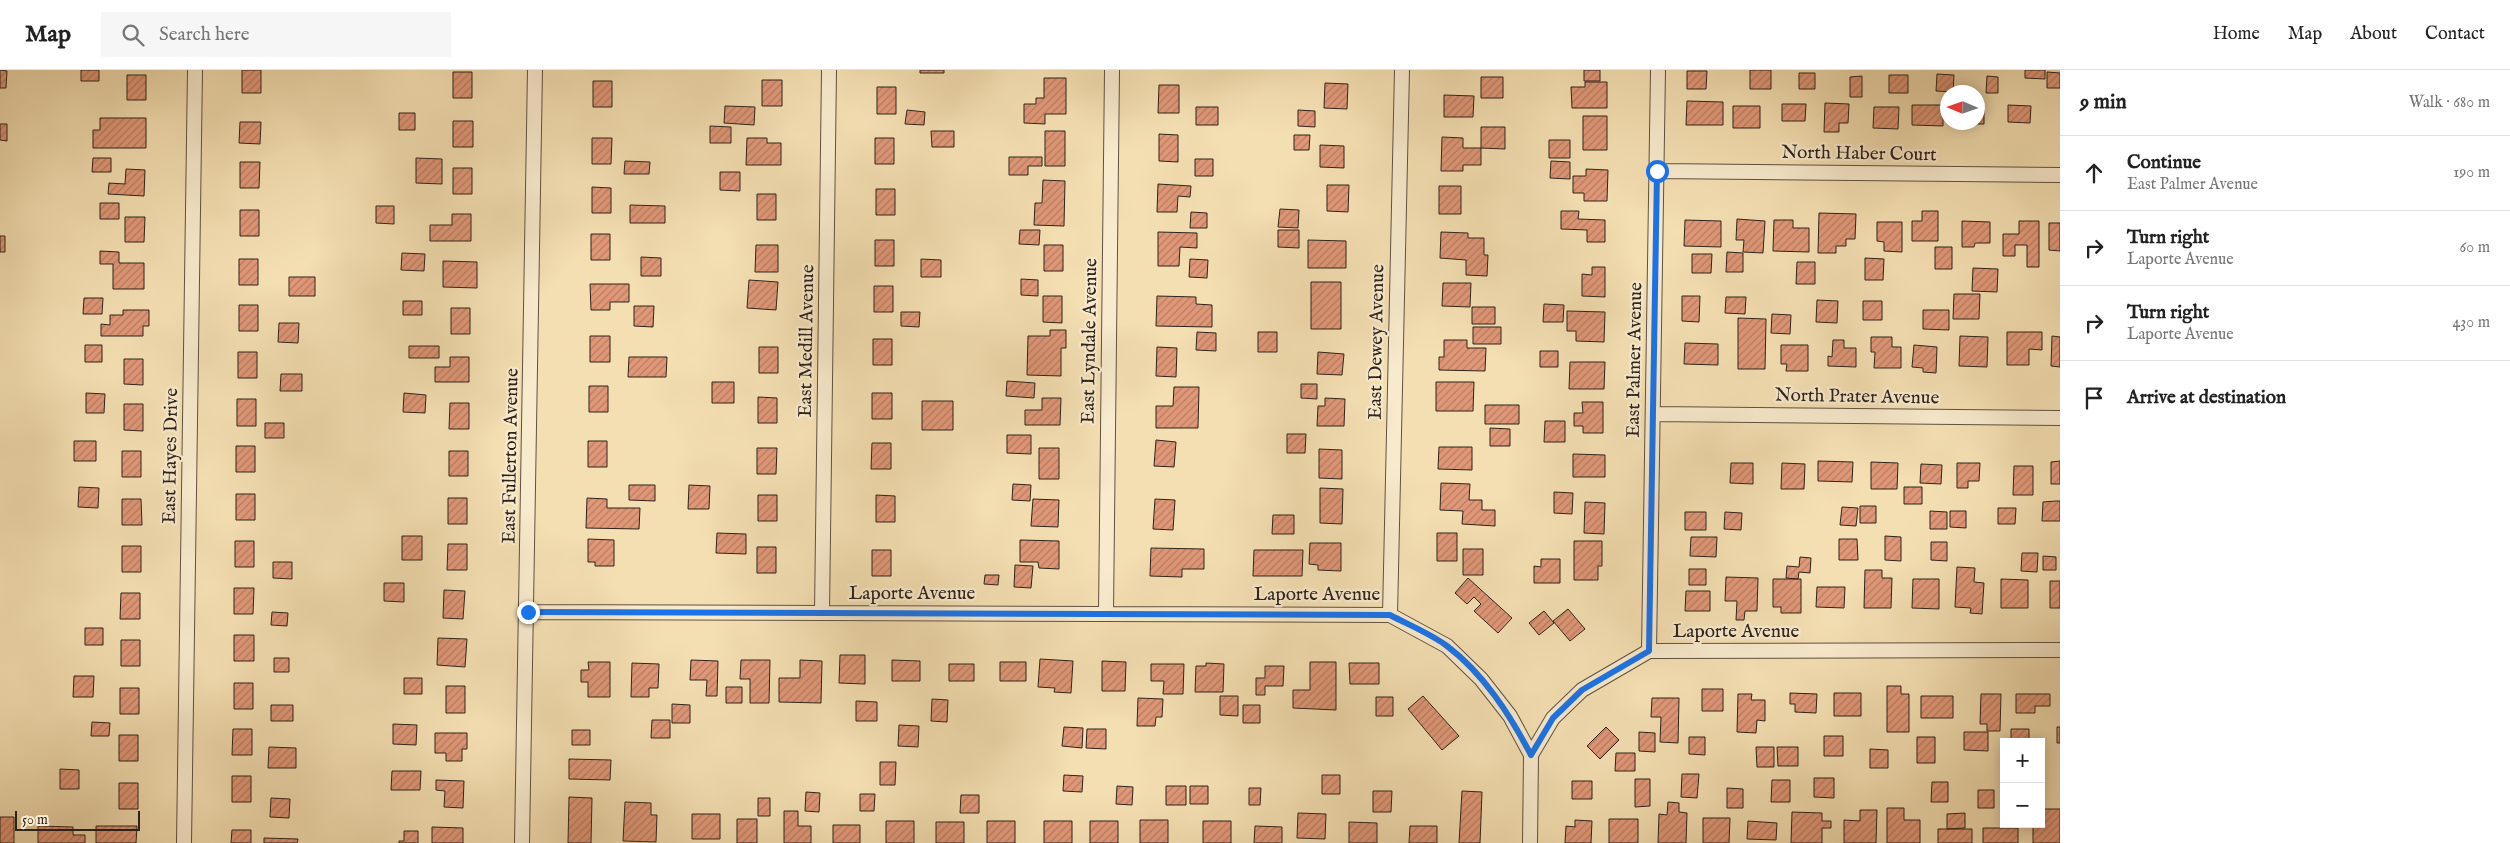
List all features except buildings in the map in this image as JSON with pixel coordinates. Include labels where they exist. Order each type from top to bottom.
[{"type":"street","name":"East Hayes Drive","points":[[184,843],[196,70]]},
{"type":"street","name":"East Fullerton Avenue","points":[[522,843],[528,612],[535,70]]},
{"type":"street","name":"East Medill Avenue","points":[[822,613],[829,70]]},
{"type":"street","name":"East Lyndale Avenue","points":[[1106,612],[1112,70]]},
{"type":"street","name":"East Dewey Avenue","points":[[1390,615],[1402,70]]},
{"type":"street","name":"East Palmer Avenue","points":[[1649,651],[1658,70]]},
{"type":"street","name":"North Haber Court","points":[[1657,171],[2060,175]]},
{"type":"street","name":"North Prater Avenue","points":[[1653,414],[2060,418]]},
{"type":"street","name":"Laporte Avenue","points":[[528,612],[1106,612],[1390,615],[1447,646],[1481,678],[1510,716],[1531,755]]},
{"type":"street","name":"Laporte Avenue","points":[[1531,755],[1553,718],[1582,690],[1649,651],[2060,650]]},
{"type":"street","points":[[1530,843],[1531,755]]},
{"type":"route","points":[[528,612],[1106,612],[1390,615],[1447,646],[1481,678],[1510,716],[1531,755],[1553,718],[1582,690],[1649,651],[1657,171]]}]
